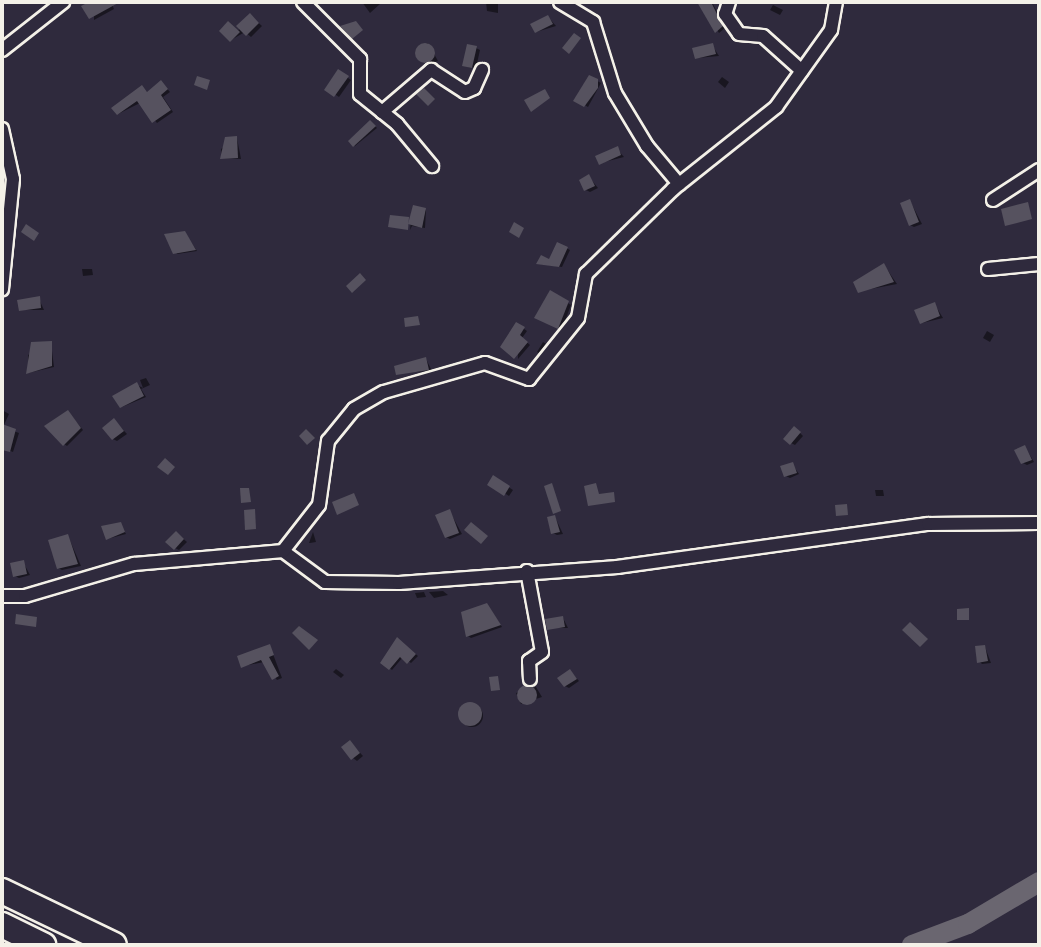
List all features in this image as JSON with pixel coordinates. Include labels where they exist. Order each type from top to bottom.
[{"type":"highway","points":[[2,891],[114,945]]},
{"type":"highway","points":[[2,925],[43,945]]},
{"type":"street","points":[[2,50],[63,2]]},
{"type":"street","points":[[303,2],[360,59],[358,89],[432,166]]},
{"type":"street","points":[[560,2],[593,22],[615,93],[647,146],[679,184]]},
{"type":"street","points":[[729,2],[725,14],[739,34],[763,36],[802,71]]},
{"type":"street","points":[[283,551],[319,505],[328,441],[354,409],[384,392],[485,363],[529,379],[578,318],[586,274],[679,184],[776,107],[831,30],[836,2]]},
{"type":"street","points":[[382,112],[431,70],[465,92],[474,88],[482,70]]},
{"type":"street","points":[[2,129],[13,179],[2,289]]},
{"type":"street","points":[[993,200],[1039,170]]},
{"type":"street","points":[[988,269],[1039,264]]},
{"type":"street","points":[[2,596],[25,596],[134,564],[283,551],[325,582],[399,583],[527,571],[617,567],[928,524],[1039,523]]},
{"type":"street","points":[[527,571],[542,652],[529,661],[530,679]]},
{"type":"building","points":[[89,2],[120,2],[89,19],[81,6]]},
{"type":"building","points":[[697,2],[711,2],[723,26],[715,33]]},
{"type":"building","points":[[250,13],[259,23],[246,36],[236,26]]},
{"type":"building","points":[[548,15],[553,24],[535,33],[530,24]]},
{"type":"building","points":[[228,21],[240,32],[230,42],[219,31]]},
{"type":"building","points":[[356,21],[363,30],[352,39],[340,26]]},
{"type":"building","points":[[574,33],[581,38],[569,54],[562,48]]},
{"type":"building","points":[[425,43],[432,46],[435,53],[432,60],[425,63],[418,60],[415,53],[418,46]]},
{"type":"building","points":[[713,43],[716,54],[695,59],[692,48]]},
{"type":"building","points":[[467,44],[477,46],[472,68],[462,66]]},
{"type":"building","points":[[338,69],[349,76],[334,97],[324,90]]},
{"type":"building","points":[[589,75],[598,79],[598,88],[584,107],[573,101]]},
{"type":"building","points":[[197,76],[210,80],[207,90],[194,85]]},
{"type":"building","points":[[161,80],[168,89],[161,95],[171,110],[152,123],[137,101],[117,115],[111,108],[142,85],[147,92]]},
{"type":"building","points":[[424,88],[435,99],[428,106],[416,94]]},
{"type":"building","points":[[545,89],[550,98],[531,112],[524,100]]},
{"type":"building","points":[[370,120],[376,126],[353,147],[348,141]]},
{"type":"building","points":[[237,136],[238,158],[220,159],[225,137]]},
{"type":"building","points":[[618,146],[621,155],[599,165],[595,156]]},
{"type":"building","points":[[589,174],[595,186],[584,191],[579,180]]},
{"type":"building","points":[[910,199],[919,222],[909,226],[900,203]]},
{"type":"building","points":[[1028,202],[1032,219],[1005,226],[1001,209]]},
{"type":"building","points":[[413,205],[426,208],[422,228],[408,224]]},
{"type":"building","points":[[390,215],[409,217],[408,230],[388,227]]},
{"type":"building","points":[[514,222],[524,228],[519,238],[509,232]]},
{"type":"building","points":[[26,224],[39,233],[34,241],[21,232]]},
{"type":"building","points":[[185,231],[196,250],[173,254],[164,234]]},
{"type":"building","points":[[557,242],[568,247],[559,267],[536,264],[541,255],[549,259]]},
{"type":"building","points":[[884,263],[894,282],[858,293],[853,282]]},
{"type":"building","points":[[360,273],[366,280],[352,293],[346,286]]},
{"type":"building","points":[[550,290],[569,301],[558,329],[534,318]]},
{"type":"building","points":[[40,296],[41,308],[19,311],[17,300]]},
{"type":"building","points":[[935,302],[940,316],[920,324],[914,310]]},
{"type":"building","points":[[418,316],[420,325],[405,327],[404,318]]},
{"type":"building","points":[[516,322],[525,327],[520,335],[528,342],[514,359],[500,347]]},
{"type":"building","points":[[52,341],[52,366],[26,374],[31,342]]},
{"type":"building","points":[[426,357],[429,370],[396,375],[394,366]]},
{"type":"building","points":[[137,382],[144,396],[120,408],[112,396]]},
{"type":"building","points":[[68,410],[81,428],[63,446],[44,426]]},
{"type":"building","points":[[114,418],[124,431],[112,440],[102,428]]},
{"type":"building","points":[[2,424],[16,429],[10,452],[2,450]]},
{"type":"building","points":[[794,426],[801,432],[790,445],[783,439]]},
{"type":"building","points":[[306,429],[315,438],[307,445],[299,436]]},
{"type":"building","points":[[1025,445],[1032,460],[1021,464],[1014,450]]},
{"type":"building","points":[[165,458],[175,467],[168,475],[157,467]]},
{"type":"building","points":[[793,462],[797,473],[784,477],[780,466]]},
{"type":"building","points":[[493,475],[510,486],[504,496],[487,485]]},
{"type":"building","points":[[552,483],[561,511],[553,514],[544,486]]},
{"type":"building","points":[[596,483],[599,494],[614,492],[615,502],[588,506],[584,486]]},
{"type":"building","points":[[240,488],[249,488],[251,502],[241,503]]},
{"type":"building","points":[[354,493],[359,505],[337,515],[332,502]]},
{"type":"building","points":[[847,504],[848,515],[836,516],[835,505]]},
{"type":"building","points":[[255,509],[256,529],[245,530],[244,510]]},
{"type":"building","points":[[450,509],[459,533],[445,538],[435,515]]},
{"type":"building","points":[[555,515],[560,532],[551,534],[547,517]]},
{"type":"building","points":[[121,522],[125,532],[106,540],[101,526]]},
{"type":"building","points":[[471,522],[488,536],[481,544],[464,530]]},
{"type":"building","points":[[176,531],[184,539],[174,550],[165,542]]},
{"type":"building","points":[[68,534],[78,564],[57,569],[48,540]]},
{"type":"building","points":[[24,560],[27,574],[13,577],[10,563]]},
{"type":"building","points":[[487,603],[501,625],[466,637],[461,612]]},
{"type":"building","points":[[969,608],[969,620],[957,620],[957,609]]},
{"type":"building","points":[[16,614],[37,617],[36,627],[15,624]]},
{"type":"building","points":[[563,616],[565,627],[547,630],[545,619]]},
{"type":"building","points":[[910,622],[928,639],[920,647],[902,630]]},
{"type":"building","points":[[299,626],[318,640],[309,650],[292,633]]},
{"type":"building","points":[[397,637],[416,654],[407,664],[400,657],[389,670],[380,663]]},
{"type":"building","points":[[270,644],[274,655],[269,657],[279,676],[272,680],[261,660],[241,668],[237,656]]},
{"type":"building","points":[[985,645],[988,661],[977,663],[975,646]]},
{"type":"building","points":[[570,669],[577,679],[564,687],[557,678]]},
{"type":"building","points":[[498,676],[500,690],[491,691],[489,677]]},
{"type":"building","points":[[527,685],[534,688],[537,695],[534,702],[527,705],[520,702],[517,695],[520,688]]},
{"type":"building","points":[[470,702],[481,709],[482,714],[475,725],[470,726],[459,719],[458,714],[465,703]]},
{"type":"building","points":[[350,740],[360,753],[351,760],[341,747]]},
{"type":"waterway","points":[[912,945],[968,924],[1039,882]]}]
